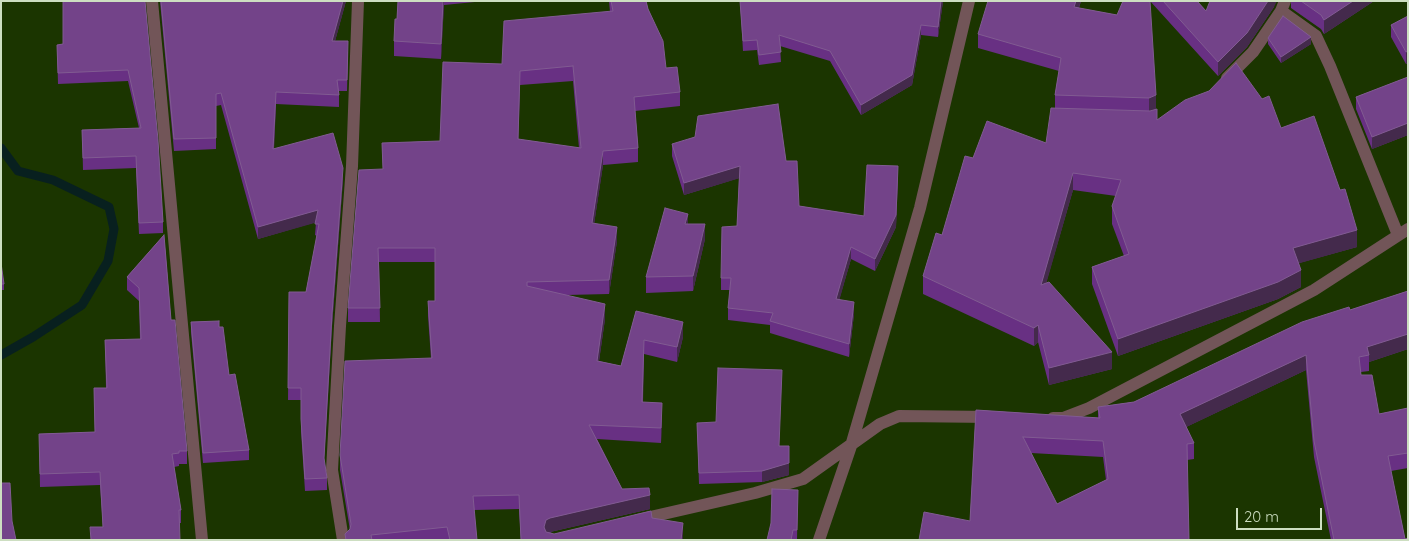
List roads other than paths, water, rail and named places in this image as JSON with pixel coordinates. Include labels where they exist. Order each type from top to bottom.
[{"type":"street","points":[[152,1],[202,540]]},
{"type":"street","points":[[343,540],[332,470],[352,166],[358,1]]},
{"type":"street","points":[[819,540],[851,446],[920,208],[969,1]]},
{"type":"street","points":[[1043,418],[1063,418],[1089,408],[1314,290],[1403,232],[1316,36],[1283,6],[1253,52],[1216,89]]},
{"type":"street","points":[[630,522],[756,493],[803,479],[880,424],[899,416],[1005,417]]},
{"type":"waterway","points":[[1,148],[18,171],[53,180],[109,207],[114,229],[108,261],[82,305],[1,355]]}]
